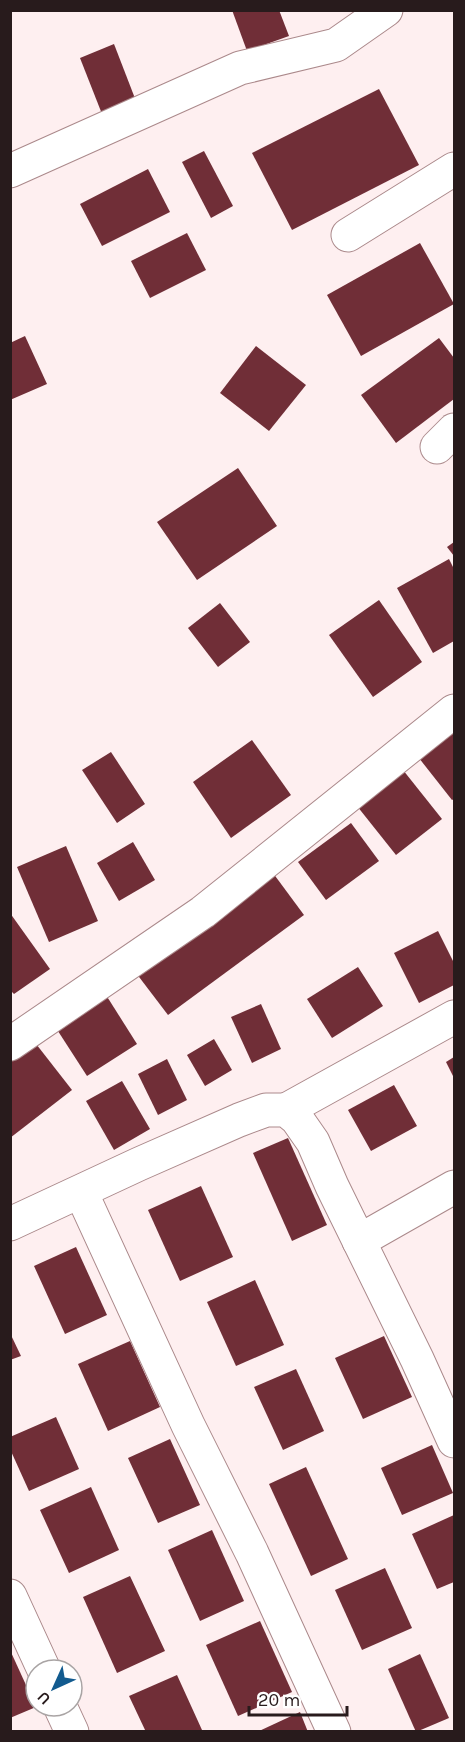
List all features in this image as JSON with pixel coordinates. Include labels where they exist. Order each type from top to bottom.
[{"type":"street","points":[[10,171],[240,68],[336,45],[386,10]]},
{"type":"street","points":[[348,235],[454,170]]},
{"type":"street","points":[[10,1044],[203,912],[454,711]]},
{"type":"street","points":[[10,1224],[239,1120],[266,1110],[286,1110],[454,1017]]},
{"type":"street","points":[[286,1110],[297,1119],[313,1142],[454,1441]]},
{"type":"street","points":[[358,1241],[454,1187]]},
{"type":"street","points":[[81,1192],[188,1425],[252,1553],[334,1731]]},
{"type":"street","points":[[10,1596],[38,1658]]},
{"type":"building","points":[[232,10],[279,10],[289,36],[247,51]]},
{"type":"building","points":[[114,44],[136,101],[102,114],[80,58]]},
{"type":"building","points":[[379,89],[419,165],[292,230],[252,153]]},
{"type":"building","points":[[204,151],[233,206],[211,218],[182,162]]},
{"type":"building","points":[[148,169],[170,212],[102,246],[80,204]]},
{"type":"building","points":[[187,233],[206,270],[150,298],[131,261]]},
{"type":"building","points":[[420,243],[454,304],[361,356],[327,295]]},
{"type":"building","points":[[25,336],[47,384],[10,400],[10,343]]},
{"type":"building","points":[[439,338],[454,358],[454,399],[396,443],[361,395]]},
{"type":"building","points":[[256,346],[306,385],[269,431],[220,393]]},
{"type":"building","points":[[238,468],[277,526],[197,580],[157,522]]},
{"type":"building","points":[[454,542],[454,556],[447,547]]},
{"type":"building","points":[[449,559],[454,569],[454,641],[433,653],[397,588]]},
{"type":"building","points":[[379,600],[422,662],[373,697],[329,635]]},
{"type":"building","points":[[220,603],[250,642],[218,667],[188,628]]},
{"type":"building","points":[[454,722],[454,799],[452,800],[415,753]]},
{"type":"building","points":[[252,740],[291,795],[231,838],[193,782]]},
{"type":"building","points":[[111,752],[145,804],[117,823],[82,770]]},
{"type":"building","points":[[403,770],[442,819],[396,855],[357,806]]},
{"type":"building","points":[[351,823],[379,861],[326,900],[298,862]]},
{"type":"building","points":[[133,842],[155,880],[119,901],[97,863]]},
{"type":"building","points":[[66,846],[98,921],[49,942],[17,867]]},
{"type":"building","points":[[270,869],[304,915],[168,1015],[133,969]]},
{"type":"building","points":[[10,913],[50,969],[14,994],[10,990]]},
{"type":"building","points":[[438,931],[454,963],[454,985],[419,1003],[394,953]]},
{"type":"building","points":[[358,967],[383,1006],[332,1038],[307,999]]},
{"type":"building","points":[[106,995],[137,1044],[87,1076],[56,1028]]},
{"type":"building","points":[[261,1004],[281,1049],[252,1063],[231,1017]]},
{"type":"building","points":[[214,1039],[232,1070],[205,1086],[187,1055]]},
{"type":"building","points":[[33,1040],[72,1090],[10,1138],[10,1058]]},
{"type":"building","points":[[454,1057],[454,1078],[446,1062]]},
{"type":"building","points":[[167,1059],[187,1100],[158,1115],[138,1074]]},
{"type":"building","points":[[122,1081],[150,1129],[114,1150],[86,1101]]},
{"type":"building","points":[[394,1085],[417,1126],[371,1151],[348,1110]]},
{"type":"building","points":[[288,1138],[327,1225],[292,1241],[253,1153]]},
{"type":"building","points":[[201,1186],[233,1257],[180,1281],[148,1210]]},
{"type":"building","points":[[76,1247],[107,1315],[65,1334],[34,1266]]},
{"type":"building","points":[[255,1280],[284,1345],[236,1366],[207,1302]]},
{"type":"building","points":[[10,1333],[21,1356],[10,1360]]},
{"type":"building","points":[[384,1336],[412,1397],[363,1419],[335,1358]]},
{"type":"building","points":[[130,1341],[160,1407],[108,1431],[78,1364]]},
{"type":"building","points":[[296,1369],[324,1431],[283,1450],[254,1387]]},
{"type":"building","points":[[56,1417],[79,1469],[29,1491],[10,1449],[10,1437]]},
{"type":"building","points":[[170,1439],[200,1505],[158,1523],[128,1458]]},
{"type":"building","points":[[432,1445],[453,1493],[402,1515],[381,1468]]},
{"type":"building","points":[[306,1467],[348,1559],[311,1576],[269,1484]]},
{"type":"building","points":[[91,1487],[119,1550],[69,1573],[40,1510]]},
{"type":"building","points":[[454,1515],[454,1582],[437,1589],[412,1534]]},
{"type":"building","points":[[212,1530],[244,1601],[200,1621],[168,1550]]},
{"type":"building","points":[[385,1568],[412,1628],[362,1650],[335,1590]]},
{"type":"building","points":[[130,1576],[165,1651],[117,1673],[83,1597]]},
{"type":"building","points":[[260,1621],[292,1692],[238,1716],[206,1645]]},
{"type":"building","points":[[10,1650],[24,1681],[24,1712],[10,1718]]},
{"type":"building","points":[[420,1654],[449,1718],[416,1732],[388,1669]]},
{"type":"building","points":[[177,1675],[202,1730],[198,1732],[146,1732],[129,1696]]},
{"type":"building","points":[[300,1712],[308,1732],[257,1732]]}]
